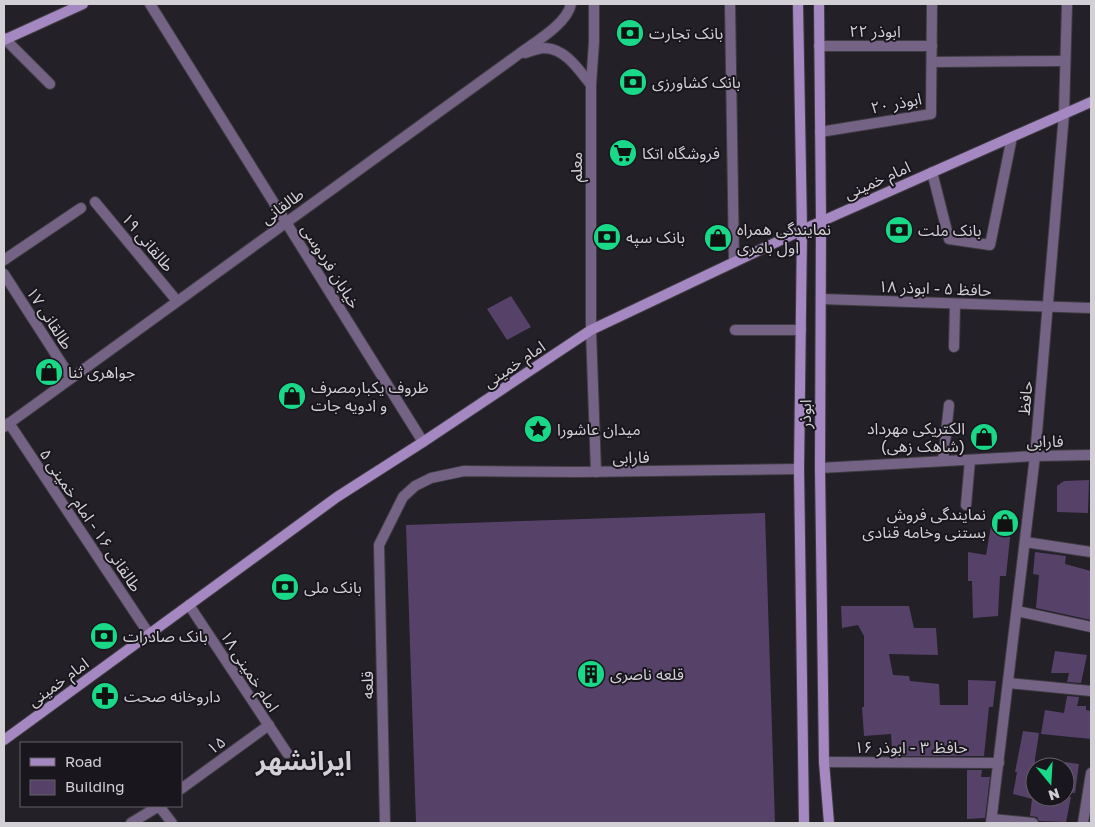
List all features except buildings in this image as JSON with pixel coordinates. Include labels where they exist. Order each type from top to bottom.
[{"type":"main road","points":[[4,39],[83,4]]},
{"type":"main road","name":"ابوذر","points":[[798,4],[802,230],[800,469],[804,823]]},
{"type":"main road","name":"ابوذر","points":[[819,4],[821,221],[820,468],[824,762],[829,823]]},
{"type":"main road","name":"امام خمینی","points":[[4,740],[337,497],[424,442],[591,330],[821,221],[1091,102]]},
{"type":"street","name":"خیابان فردوسی","points":[[150,4],[424,442]]},
{"type":"street","name":"طالقانی","points":[[6,425],[519,54],[559,24],[570,10],[571,4]]},
{"type":"street","name":"معلم","points":[[594,4],[591,85],[591,330],[596,472]]},
{"type":"street","points":[[730,4],[734,262]]},
{"type":"street","name":"ابوذر ۲۰","points":[[820,132],[931,114],[932,4]]},
{"type":"street","name":"حافظ","points":[[992,821],[1035,456],[1064,114],[1067,4]]},
{"type":"street","points":[[4,39],[50,84]]},
{"type":"street","name":"ابوذر ۲۲","points":[[819,46],[932,46]]},
{"type":"street","points":[[519,54],[544,48],[558,52],[571,60],[591,85]]},
{"type":"street","points":[[932,62],[1065,62]]},
{"type":"street","points":[[932,172],[949,239],[990,245],[1012,137]]},
{"type":"street","name":"طالقانی ۱۹","points":[[95,202],[178,301]]},
{"type":"street","points":[[4,260],[81,208]]},
{"type":"street","name":"طالقانی ۱۷","points":[[4,274],[71,378]]},
{"type":"street","name":"حافظ ۵ - ابوذر ۱۸","points":[[821,299],[1091,308]]},
{"type":"street","points":[[954,304],[954,347]]},
{"type":"street","points":[[735,330],[801,330]]},
{"type":"street","points":[[943,461],[949,406]]},
{"type":"street","name":"طالقانی ۱۶ - امام خمینی ۵","points":[[6,425],[149,634]]},
{"type":"street","name":"فارابی","points":[[820,468],[1035,456],[1091,456]]},
{"type":"street","points":[[966,505],[970,460]]},
{"type":"street","name":"فارابی","points":[[379,545],[403,497],[415,486],[431,478],[464,471],[596,472],[800,469]]},
{"type":"street","points":[[1025,542],[1091,552]]},
{"type":"street","name":"قلعه","points":[[379,545],[386,823]]},
{"type":"street","name":"امام خمینی ۱۸","points":[[189,605],[287,753]]},
{"type":"street","points":[[1017,612],[1091,626]]},
{"type":"street","points":[[1008,683],[1091,691]]},
{"type":"street","name":"۱۵","points":[[182,788],[269,725]]},
{"type":"street","name":"حافظ ۳ - ابوذر ۱۶","points":[[824,762],[999,763]]},
{"type":"street","points":[[1083,823],[1091,773]]},
{"type":"street","points":[[131,823],[157,807]]},
{"type":"street","points":[[160,807],[172,823]]},
{"type":"street","points":[[992,821],[1033,823]]},
{"type":"place","name":"بانک تجارت","points":[[630,33]]},
{"type":"place","name":"بانک کشاورزی","points":[[633,82]]},
{"type":"place","name":"فروشگاه اتکا","points":[[623,153]]},
{"type":"place","name":"بانک ملت","points":[[899,230]]},
{"type":"place","name":"بانک سپه","points":[[607,237]]},
{"type":"place","name":"نمایندگی همراه اول بامری","points":[[718,238]]},
{"type":"place","name":"جواهری ثنا","points":[[49,372]]},
{"type":"place","name":"ظروف یکبارمصرف و ادویه جات","points":[[292,396]]},
{"type":"place","name":"میدان عاشورا","points":[[538,429]]},
{"type":"place","name":"الکتریکی مهرداد (شاهک زهی)","points":[[984,437]]},
{"type":"place","name":"نمایندگی فروش بستنی وخامه قنادی","points":[[1005,523]]},
{"type":"place","name":"بانک ملی","points":[[285,587]]},
{"type":"place","name":"بانک صادرات","points":[[104,636]]},
{"type":"place","name":"قلعه ناصری","points":[[591,674]]},
{"type":"place","name":"داروخانه صحت","points":[[105,696]]},
{"type":"district","name":"ایرانشهر","points":[[304,760]]}]
